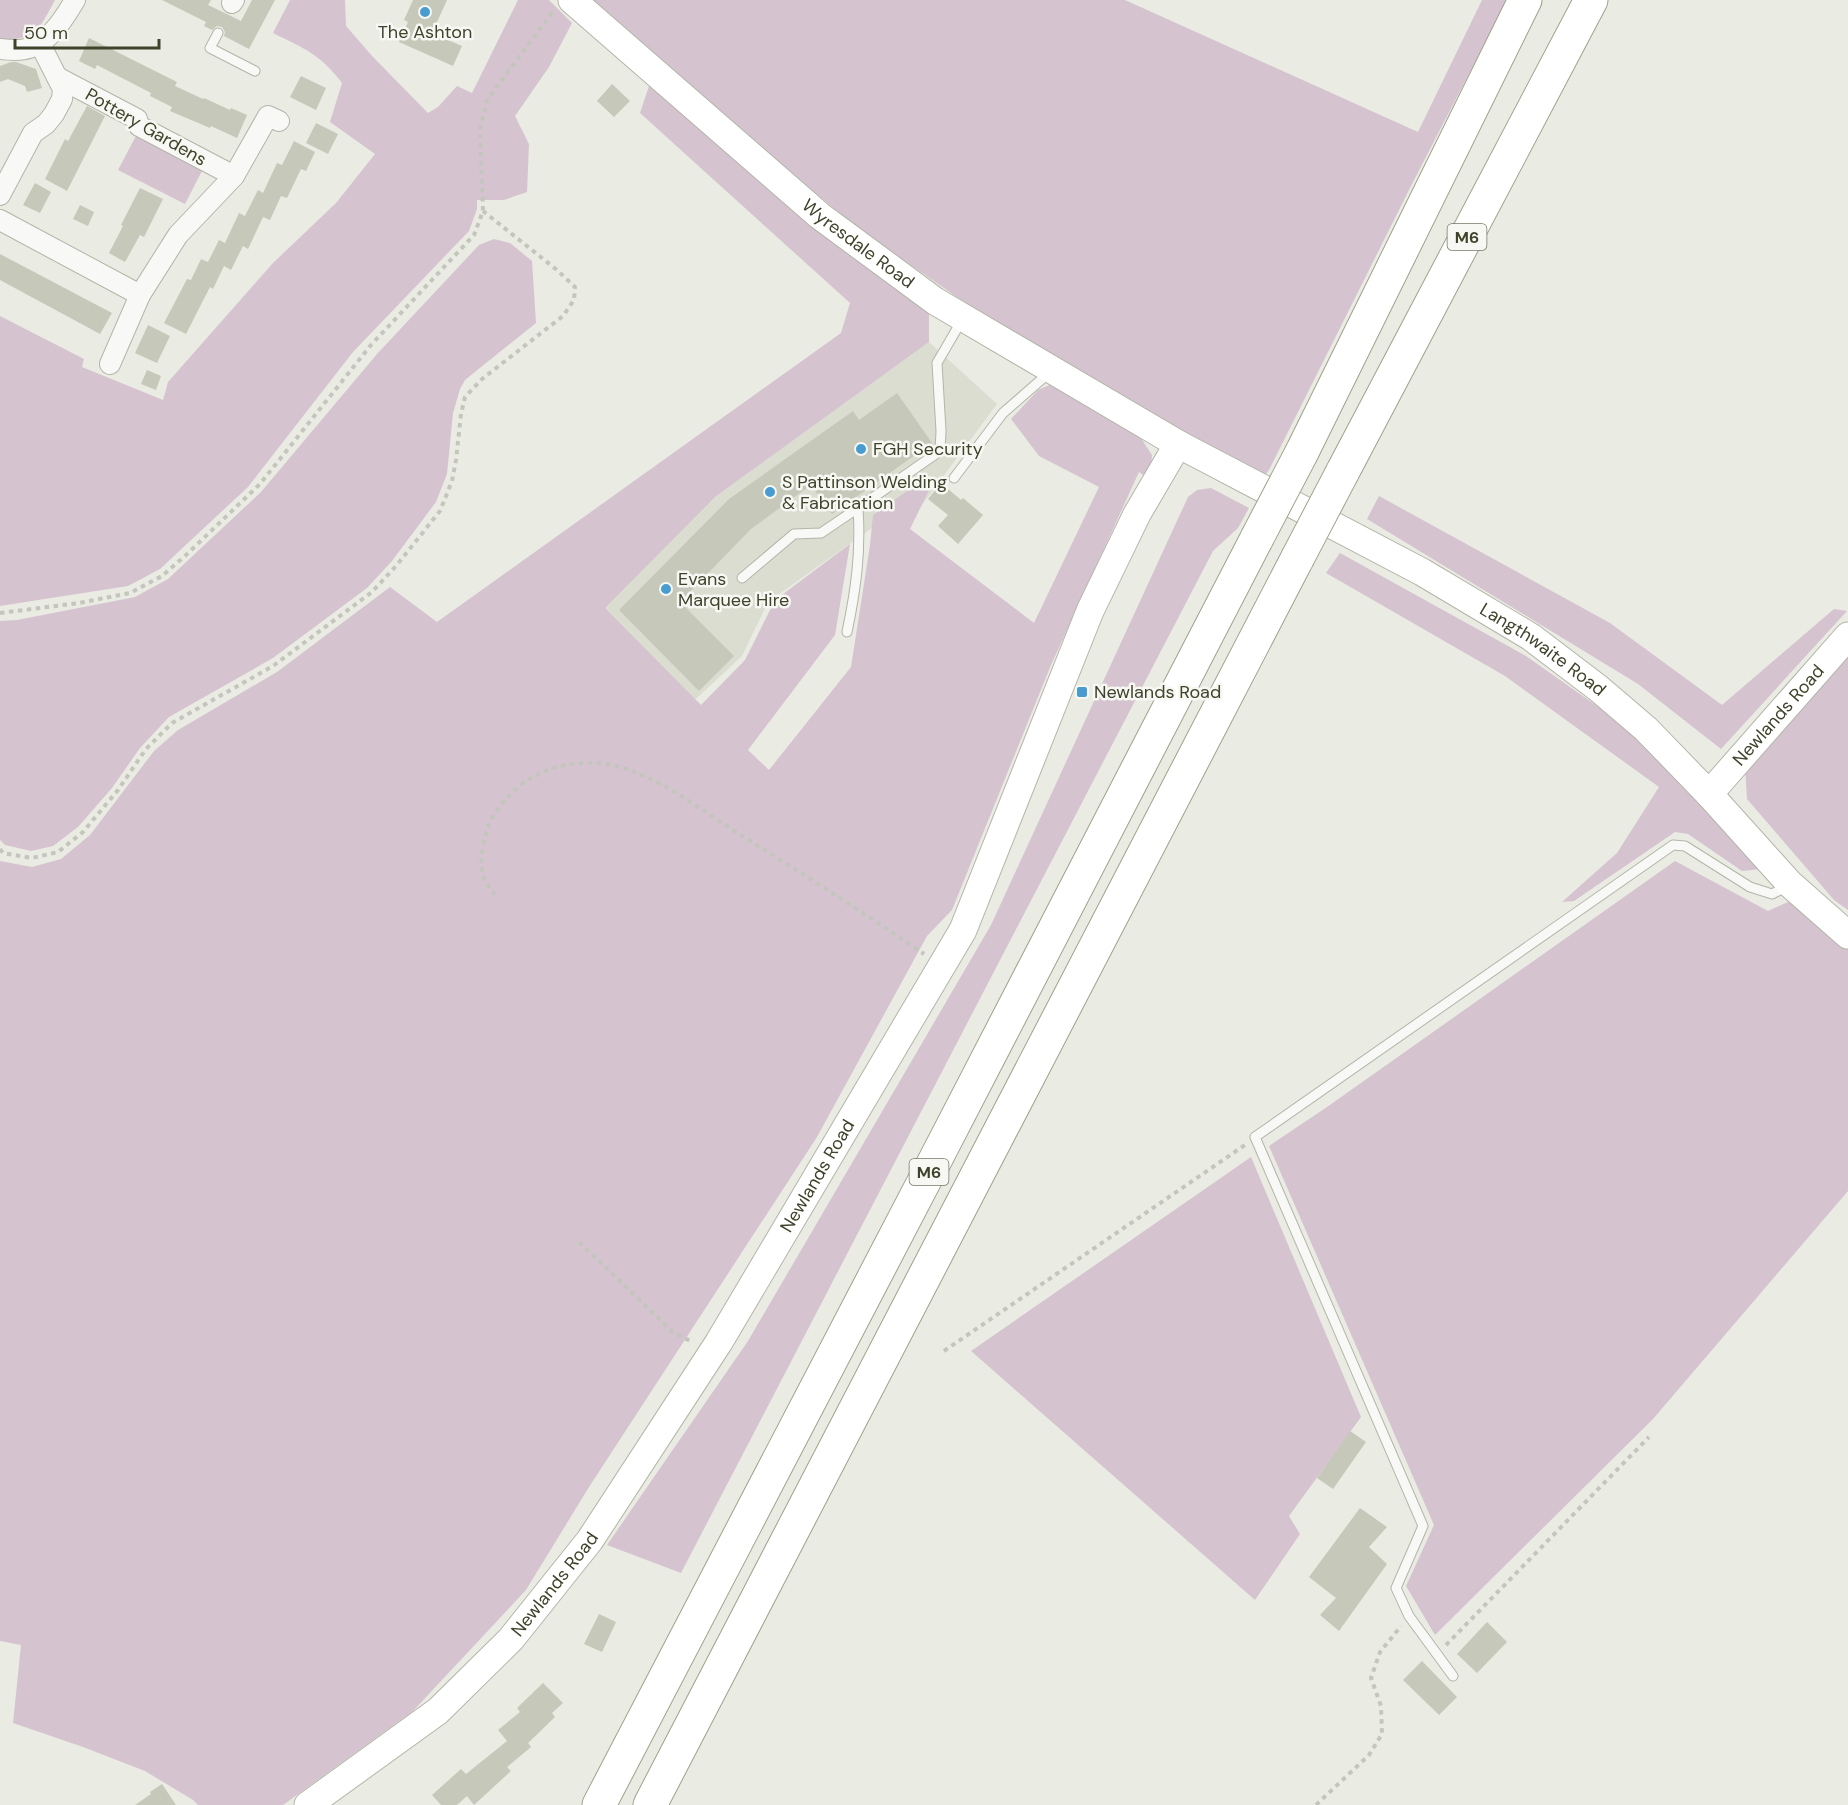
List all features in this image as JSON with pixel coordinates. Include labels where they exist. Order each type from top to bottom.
[{"type":"highway","name":"M6","points":[[599,1805],[1302,452],[1525,0]]},
{"type":"highway","name":"M6","points":[[650,1805],[1297,559],[1591,0]]},
{"type":"street","points":[[0,49],[28,49],[40,44],[68,13],[75,0]]},
{"type":"street","name":"Wyresdale Road","points":[[565,2],[820,216],[935,301],[1178,444]]},
{"type":"street","name":"Pottery Gardens","points":[[0,195],[33,133],[46,124],[62,99],[63,89],[40,44]]},
{"type":"street","name":"Pottery Gardens","points":[[57,77],[137,119],[139,126],[234,176]]},
{"type":"street","points":[[110,364],[140,295],[178,235],[234,176],[268,116],[279,121]]},
{"type":"street","points":[[0,220],[140,295]]},
{"type":"street","name":"Langthwaite Road","points":[[1178,444],[1422,572],[1532,637],[1646,729],[1709,794],[1790,884],[1848,935]]},
{"type":"street","name":"Newlands Road","points":[[308,1805],[438,1711],[511,1639],[590,1540],[711,1352],[963,930],[1090,611],[1137,514],[1178,444]]},
{"type":"street","name":"Newlands Road","points":[[1709,794],[1848,636]]},
{"type":"lane","points":[[218,33],[210,48],[255,71]]},
{"type":"lane","points":[[742,578],[794,534],[821,533],[940,451],[938,363],[963,318]]},
{"type":"lane","points":[[954,478],[1003,413],[1052,371]]},
{"type":"lane","points":[[847,632],[857,582],[860,533],[858,508]]},
{"type":"lane","points":[[1453,1676],[1409,1616],[1396,1588],[1423,1526],[1255,1137],[1673,845],[1685,846],[1750,887],[1772,894],[1790,884]]},
{"type":"path","points":[[0,613],[79,603],[130,593],[162,576],[260,484],[371,345],[474,235],[483,211],[480,129],[487,100],[565,2]]},
{"type":"path","points":[[0,849],[3,853],[32,858],[58,852],[83,832],[118,790],[146,750],[172,723],[273,666],[372,592],[440,511],[452,481],[465,397],[482,379],[563,316],[574,300],[575,287],[483,211]]},
{"type":"path","points":[[495,895],[482,875],[483,842],[491,820],[507,798],[522,783],[540,772],[566,764],[596,763],[621,768],[653,779],[809,877],[942,966]]},
{"type":"path","points":[[944,1352],[1255,1137]]},
{"type":"path","points":[[579,1242],[673,1332],[711,1352]]},
{"type":"path","points":[[1437,1654],[1649,1437]]},
{"type":"path","points":[[1316,1805],[1369,1755],[1382,1734],[1381,1706],[1371,1678],[1380,1652],[1409,1616]]},
{"type":"shaded area","points":[[0,0],[55,0],[35,31],[22,38],[0,40]]},
{"type":"shaded area","points":[[290,0],[345,0],[346,26],[428,113],[438,107],[457,86],[472,93],[518,0],[549,0],[572,23],[549,67],[515,116],[529,144],[527,192],[504,200],[477,200],[477,209],[469,231],[353,352],[248,487],[160,569],[128,586],[0,606],[0,316],[84,359],[82,367],[163,400],[168,382],[273,263],[336,203],[375,154],[330,122],[342,83],[334,73],[311,53],[273,33]]},
{"type":"shaded area","points":[[588,0],[1125,0],[1418,132],[1482,0],[1507,0],[1264,477],[1043,354],[863,232],[764,151]]},
{"type":"shaded area","points":[[651,80],[929,312],[929,342],[715,497],[605,608],[701,705],[745,660],[775,600],[850,544],[835,635],[748,750],[769,770],[851,667],[873,515],[927,477],[933,482],[910,529],[1034,623],[1099,487],[1039,456],[1011,419],[1038,390],[1054,383],[1137,432],[1152,455],[1151,467],[1146,477],[1139,472],[1051,665],[952,910],[927,936],[817,1137],[589,1487],[526,1590],[413,1711],[283,1805],[198,1805],[145,1771],[13,1723],[21,1645],[0,1641],[0,861],[32,867],[61,859],[90,835],[154,751],[178,730],[277,672],[390,587],[437,622],[841,333],[850,303],[640,113]]},
{"type":"shaded area","points":[[137,134],[204,167],[185,204],[118,170]]},
{"type":"shaded area","points":[[494,239],[510,243],[532,261],[536,323],[465,380],[453,413],[447,474],[436,502],[392,561],[367,588],[273,658],[169,717],[140,748],[112,788],[78,827],[53,846],[31,851],[5,845],[0,840],[0,621],[17,620],[135,597],[168,579],[261,492],[377,354],[479,245]]},
{"type":"shaded area","points":[[929,342],[997,404],[896,540],[876,525],[768,602],[742,656],[669,724],[542,616],[715,497]]},
{"type":"shaded area","points":[[1211,488],[1249,508],[1238,528],[1213,551],[681,1573],[607,1545],[748,1341],[991,925],[1188,497],[1197,490]]},
{"type":"shaded area","points":[[1379,496],[1610,623],[1722,705],[1834,609],[1847,611],[1721,749],[1638,684],[1367,519]]},
{"type":"shaded area","points":[[1340,553],[1526,656],[1624,725],[1697,788],[1762,869],[1742,871],[1688,834],[1675,832],[1574,901],[1562,902],[1617,853],[1659,787],[1505,676],[1326,573]]},
{"type":"shaded area","points":[[1848,652],[1848,910],[1834,900],[1747,799],[1745,766]]},
{"type":"shaded area","points":[[1675,861],[1768,911],[1790,901],[1848,949],[1848,1191],[1653,1419],[1435,1635],[1406,1586],[1434,1525],[1269,1146]]},
{"type":"shaded area","points":[[1251,1157],[1361,1417],[1289,1516],[1300,1534],[1255,1600],[971,1351]]},
{"type":"building","points":[[162,0],[211,0],[208,5],[241,21],[252,0],[275,0],[249,49],[224,36],[225,32],[222,27],[217,26],[212,30],[204,26],[206,22]]},
{"type":"building","points":[[413,0],[447,0],[432,33],[462,46],[453,66],[399,42],[408,22],[404,20]]},
{"type":"building","points":[[89,38],[177,82],[175,86],[247,115],[237,138],[170,111],[172,107],[150,96],[151,93],[97,65],[95,69],[79,61]]},
{"type":"building","points":[[11,62],[36,69],[42,88],[27,92],[25,86],[8,79],[0,82],[0,66]]},
{"type":"building","points":[[301,76],[326,88],[316,110],[290,97]]},
{"type":"building","points":[[612,84],[630,101],[614,117],[597,101]]},
{"type":"building","points":[[87,106],[105,116],[67,191],[45,179],[65,139],[68,141]]},
{"type":"building","points":[[316,123],[338,134],[328,154],[306,143]]},
{"type":"building","points":[[294,141],[315,152],[306,171],[301,169],[287,198],[281,196],[270,220],[263,217],[248,249],[243,246],[231,270],[224,266],[213,289],[210,287],[186,334],[164,323],[187,279],[191,280],[201,259],[208,262],[219,240],[225,243],[239,213],[245,216],[258,190],[263,193],[277,163],[282,165]]},
{"type":"building","points":[[35,183],[51,192],[40,213],[23,205]]},
{"type":"building","points":[[140,188],[163,199],[144,237],[140,235],[125,262],[109,253]]},
{"type":"building","points":[[80,205],[94,212],[88,226],[73,219]]},
{"type":"building","points":[[0,254],[112,313],[100,334],[0,280]]},
{"type":"building","points":[[148,325],[170,336],[157,363],[135,353]]},
{"type":"building","points":[[147,370],[161,376],[156,390],[141,384]]},
{"type":"building","points":[[897,393],[932,443],[832,514],[811,485],[751,529],[680,602],[734,656],[699,691],[619,610],[729,499],[853,411],[859,420]]},
{"type":"building","points":[[941,483],[983,515],[958,544],[938,526],[948,515],[928,499]]},
{"type":"building","points":[[1350,1431],[1366,1442],[1333,1489],[1317,1478]]},
{"type":"building","points":[[1360,1508],[1387,1527],[1369,1547],[1387,1564],[1339,1631],[1320,1615],[1336,1598],[1309,1577]]},
{"type":"building","points":[[599,1614],[616,1622],[602,1652],[584,1644]]},
{"type":"building","points":[[1487,1622],[1507,1642],[1477,1673],[1457,1654]]},
{"type":"building","points":[[1422,1661],[1457,1697],[1439,1715],[1403,1680]]},
{"type":"building","points":[[543,1683],[563,1703],[552,1713],[555,1717],[528,1743],[531,1747],[507,1767],[511,1771],[474,1805],[467,1796],[457,1805],[441,1805],[432,1795],[461,1769],[466,1774],[507,1741],[498,1730],[520,1712],[517,1708]]},
{"type":"building","points":[[162,1784],[176,1805],[135,1805],[151,1794],[150,1792]]},
{"type":"place","name":"The Ashton","points":[[425,12]]},
{"type":"place","name":"FGH Security","points":[[861,449]]},
{"type":"place","name":"S Pattinson Welding & Fabrication","points":[[770,492]]},
{"type":"place","name":"Evans Marquee Hire","points":[[666,589]]},
{"type":"place","name":"Newlands Road","points":[[1082,692]]}]
